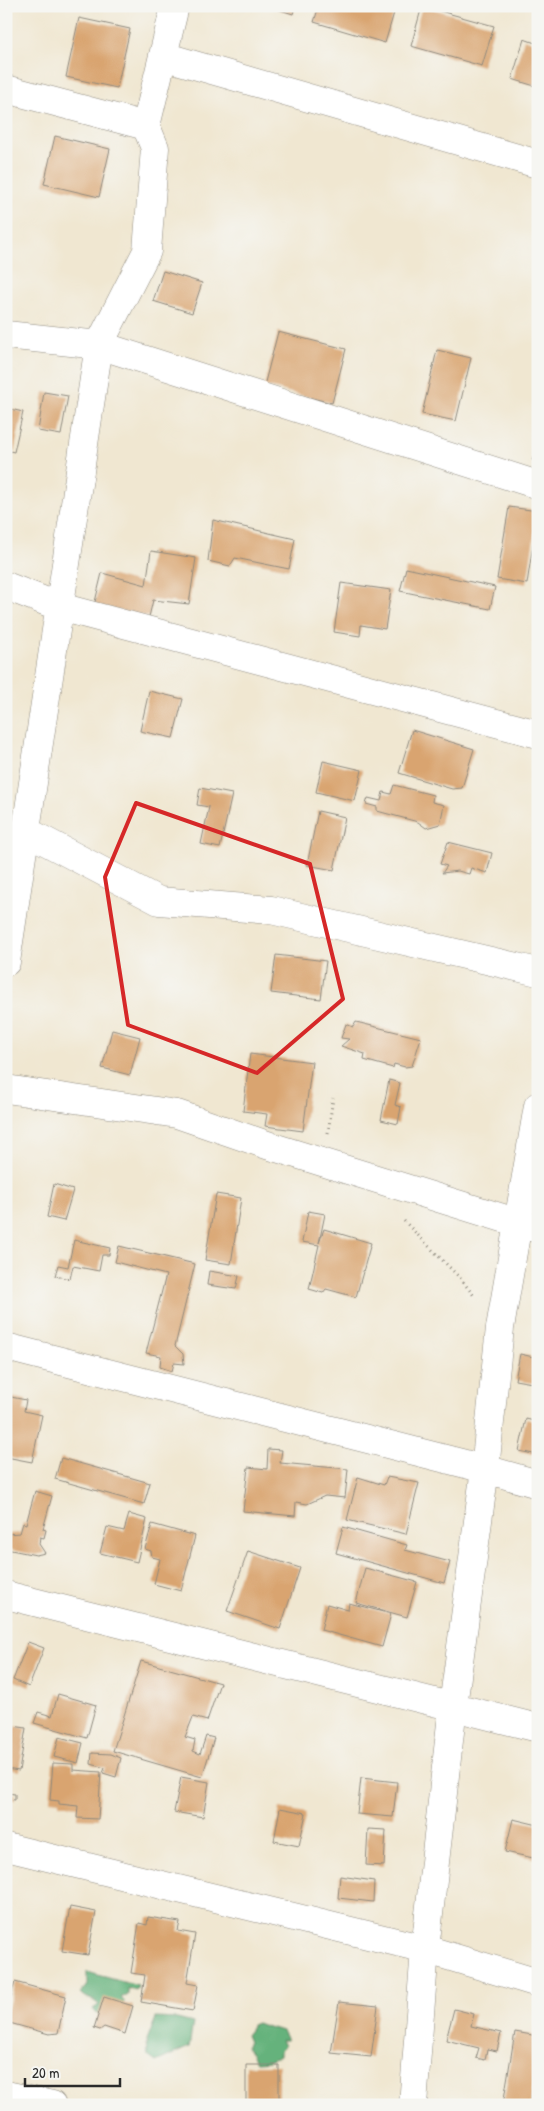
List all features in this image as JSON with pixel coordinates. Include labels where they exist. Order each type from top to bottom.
[{"type":"street","points":[[6,962],[18,839],[60,607],[99,345],[147,252],[155,148],[146,126],[175,6]]},
{"type":"street","points":[[163,56],[538,164]]},
{"type":"street","points":[[6,89],[146,126]]},
{"type":"street","points":[[6,335],[99,345],[538,485]]},
{"type":"street","points":[[6,586],[60,607],[538,734]]},
{"type":"street","points":[[18,839],[159,901],[271,910],[538,972]]},
{"type":"street","points":[[6,1089],[177,1114],[270,1146],[528,1226]]},
{"type":"street","points":[[413,2105],[425,1949],[453,1706],[485,1468],[500,1328],[528,1226],[538,1106]]},
{"type":"street","points":[[6,1347],[485,1468],[538,1484]]},
{"type":"street","points":[[6,1596],[538,1728]]},
{"type":"street","points":[[6,1847],[425,1949],[538,1983]]},
{"type":"street","points":[[6,2095],[52,2105]]},
{"type":"highlighted area","points":[[136,803],[310,864],[343,999],[257,1073],[128,1025],[105,877]]},
{"type":"green space","points":[[87,1972],[138,1986],[136,1991],[128,1988],[128,1994],[121,1998],[125,2002],[120,2007],[101,2009],[98,2015],[93,2009],[99,2005],[81,1993],[87,1985]]},
{"type":"green space","points":[[156,2018],[177,2019],[193,2023],[189,2047],[156,2062],[148,2056],[147,2040]]},
{"type":"green space","points":[[256,2023],[282,2031],[287,2040],[281,2040],[284,2046],[280,2051],[280,2056],[269,2061],[257,2062],[246,2047],[249,2042],[246,2035],[251,2025]]},
{"type":"building","points":[[268,6],[295,6],[293,14]]},
{"type":"building","points":[[319,6],[396,6],[385,43],[314,22]]},
{"type":"building","points":[[422,6],[494,26],[482,66],[411,46]]},
{"type":"building","points":[[79,18],[130,29],[117,88],[66,77]]},
{"type":"building","points":[[524,39],[538,44],[538,87],[512,79]]},
{"type":"building","points":[[55,136],[110,149],[99,197],[44,184]]},
{"type":"building","points":[[163,271],[202,283],[192,313],[153,301]]},
{"type":"building","points":[[278,332],[346,349],[332,403],[264,386]]},
{"type":"building","points":[[437,350],[471,358],[456,421],[422,414]]},
{"type":"building","points":[[44,392],[68,396],[61,435],[38,431]]},
{"type":"building","points":[[6,408],[23,412],[14,452],[6,450]]},
{"type":"building","points":[[538,447],[538,462],[532,460]]},
{"type":"building","points":[[509,507],[538,511],[527,584],[497,579]]},
{"type":"building","points":[[213,520],[295,539],[289,569],[235,558],[230,566],[208,561]]},
{"type":"building","points":[[151,551],[196,558],[189,604],[153,600],[149,617],[94,606],[102,573],[146,585]]},
{"type":"building","points":[[406,568],[495,587],[490,609],[400,591]]},
{"type":"building","points":[[341,583],[391,590],[385,629],[361,625],[360,636],[334,632]]},
{"type":"building","points":[[149,691],[183,699],[173,738],[140,731]]},
{"type":"building","points":[[412,730],[474,749],[462,788],[452,789],[399,773]]},
{"type":"building","points":[[323,761],[362,770],[355,801],[316,792]]},
{"type":"building","points":[[394,785],[433,795],[432,802],[444,805],[440,824],[426,828],[418,822],[377,811],[377,807],[366,804],[368,798],[381,801],[383,792],[391,794]]},
{"type":"building","points":[[200,788],[232,794],[220,848],[201,844],[209,807],[197,805]]},
{"type":"building","points":[[318,811],[345,817],[334,870],[307,865]]},
{"type":"building","points":[[448,842],[492,853],[487,873],[471,868],[469,874],[458,871],[442,873],[447,866],[440,864]]},
{"type":"building","points":[[276,955],[326,961],[321,999],[271,993]]},
{"type":"building","points":[[356,1022],[421,1038],[412,1066],[405,1067],[394,1064],[393,1068],[364,1060],[365,1054],[341,1046],[349,1039],[341,1038],[346,1024],[353,1027]]},
{"type":"building","points":[[112,1030],[140,1037],[130,1075],[102,1068]]},
{"type":"building","points":[[250,1054],[312,1062],[303,1131],[265,1126],[267,1114],[243,1111]]},
{"type":"building","points":[[389,1080],[400,1083],[395,1105],[401,1107],[398,1124],[381,1120]]},
{"type":"building","points":[[54,1184],[73,1190],[64,1221],[47,1217]]},
{"type":"building","points":[[216,1194],[241,1198],[231,1264],[205,1260]]},
{"type":"building","points":[[308,1211],[325,1214],[319,1243],[324,1229],[371,1243],[356,1297],[326,1289],[323,1293],[309,1289],[319,1245],[302,1242]]},
{"type":"building","points":[[74,1240],[110,1248],[109,1255],[102,1255],[99,1271],[73,1266],[70,1279],[55,1276],[58,1265],[68,1267]]},
{"type":"building","points":[[119,1246],[195,1264],[175,1346],[183,1354],[184,1364],[174,1363],[172,1371],[160,1367],[161,1356],[146,1353],[166,1275],[115,1262]]},
{"type":"building","points":[[209,1271],[239,1276],[236,1289],[207,1285]]},
{"type":"building","points":[[520,1354],[538,1358],[538,1384],[515,1380]]},
{"type":"building","points":[[6,1396],[26,1400],[24,1411],[42,1415],[32,1462],[6,1457]]},
{"type":"building","points":[[526,1419],[538,1422],[538,1455],[519,1451]]},
{"type":"building","points":[[268,1449],[282,1450],[280,1463],[348,1469],[345,1498],[325,1496],[307,1504],[296,1502],[295,1516],[243,1511],[248,1467],[267,1469]]},
{"type":"building","points":[[61,1458],[150,1483],[144,1504],[55,1479]]},
{"type":"building","points":[[358,1477],[384,1485],[387,1477],[419,1483],[406,1534],[347,1520]]},
{"type":"building","points":[[35,1491],[52,1496],[43,1529],[46,1530],[44,1538],[40,1537],[39,1544],[45,1553],[36,1555],[6,1549],[7,1534],[20,1533],[23,1523],[26,1524]]},
{"type":"building","points":[[129,1514],[147,1519],[137,1562],[100,1553],[107,1527],[124,1531]]},
{"type":"building","points":[[152,1524],[195,1536],[181,1591],[154,1584],[160,1559],[152,1557],[151,1551],[145,1549]]},
{"type":"building","points":[[343,1527],[407,1545],[405,1550],[450,1562],[444,1583],[336,1553]]},
{"type":"building","points":[[248,1551],[300,1568],[280,1629],[227,1611]]},
{"type":"building","points":[[365,1568],[417,1582],[407,1617],[356,1603]]},
{"type":"building","points":[[349,1603],[391,1614],[382,1647],[321,1630],[327,1604],[348,1610]]},
{"type":"building","points":[[28,1642],[44,1648],[29,1687],[13,1680]]},
{"type":"building","points":[[141,1661],[220,1683],[207,1721],[193,1717],[185,1737],[195,1740],[193,1751],[200,1754],[206,1736],[214,1738],[202,1777],[113,1751]]},
{"type":"building","points":[[58,1694],[96,1705],[87,1738],[34,1723],[38,1712],[52,1716]]},
{"type":"building","points":[[6,1725],[26,1728],[19,1771],[6,1769]]},
{"type":"building","points":[[59,1737],[83,1743],[78,1763],[54,1757]]},
{"type":"building","points":[[92,1753],[111,1754],[121,1758],[116,1777],[103,1773],[105,1768],[91,1764]]},
{"type":"building","points":[[53,1763],[73,1764],[73,1770],[101,1772],[98,1819],[77,1818],[78,1806],[59,1804],[59,1801],[50,1800]]},
{"type":"building","points":[[181,1777],[209,1782],[203,1817],[174,1812]]},
{"type":"building","points":[[361,1778],[397,1782],[393,1817],[357,1814]]},
{"type":"building","points":[[6,1793],[15,1794],[15,1800],[6,1799]]},
{"type":"building","points":[[280,1808],[306,1813],[299,1846],[274,1841]]},
{"type":"building","points":[[513,1819],[538,1825],[538,1859],[505,1852]]},
{"type":"building","points":[[368,1829],[386,1830],[384,1866],[366,1865]]},
{"type":"building","points":[[340,1876],[374,1881],[373,1902],[338,1898]]},
{"type":"building","points":[[70,1907],[96,1912],[88,1955],[62,1951]]},
{"type":"building","points":[[148,1917],[180,1922],[178,1931],[195,1934],[187,1983],[198,1985],[193,2011],[141,2002],[145,1975],[131,1973],[139,1923],[147,1925]]},
{"type":"building","points":[[15,1982],[66,1996],[58,2033],[49,2034],[6,2022],[6,2014]]},
{"type":"building","points":[[104,1997],[133,2006],[125,2034],[104,2027],[100,2030],[94,2028]]},
{"type":"building","points":[[339,2002],[378,2006],[371,2057],[331,2053]]},
{"type":"building","points":[[454,2009],[474,2014],[471,2026],[501,2033],[497,2051],[487,2049],[485,2060],[476,2058],[479,2048],[446,2040]]},
{"type":"building","points":[[515,2032],[538,2036],[538,2060],[530,2105],[503,2105]]},
{"type":"building","points":[[246,2065],[279,2065],[279,2105],[246,2105]]}]
